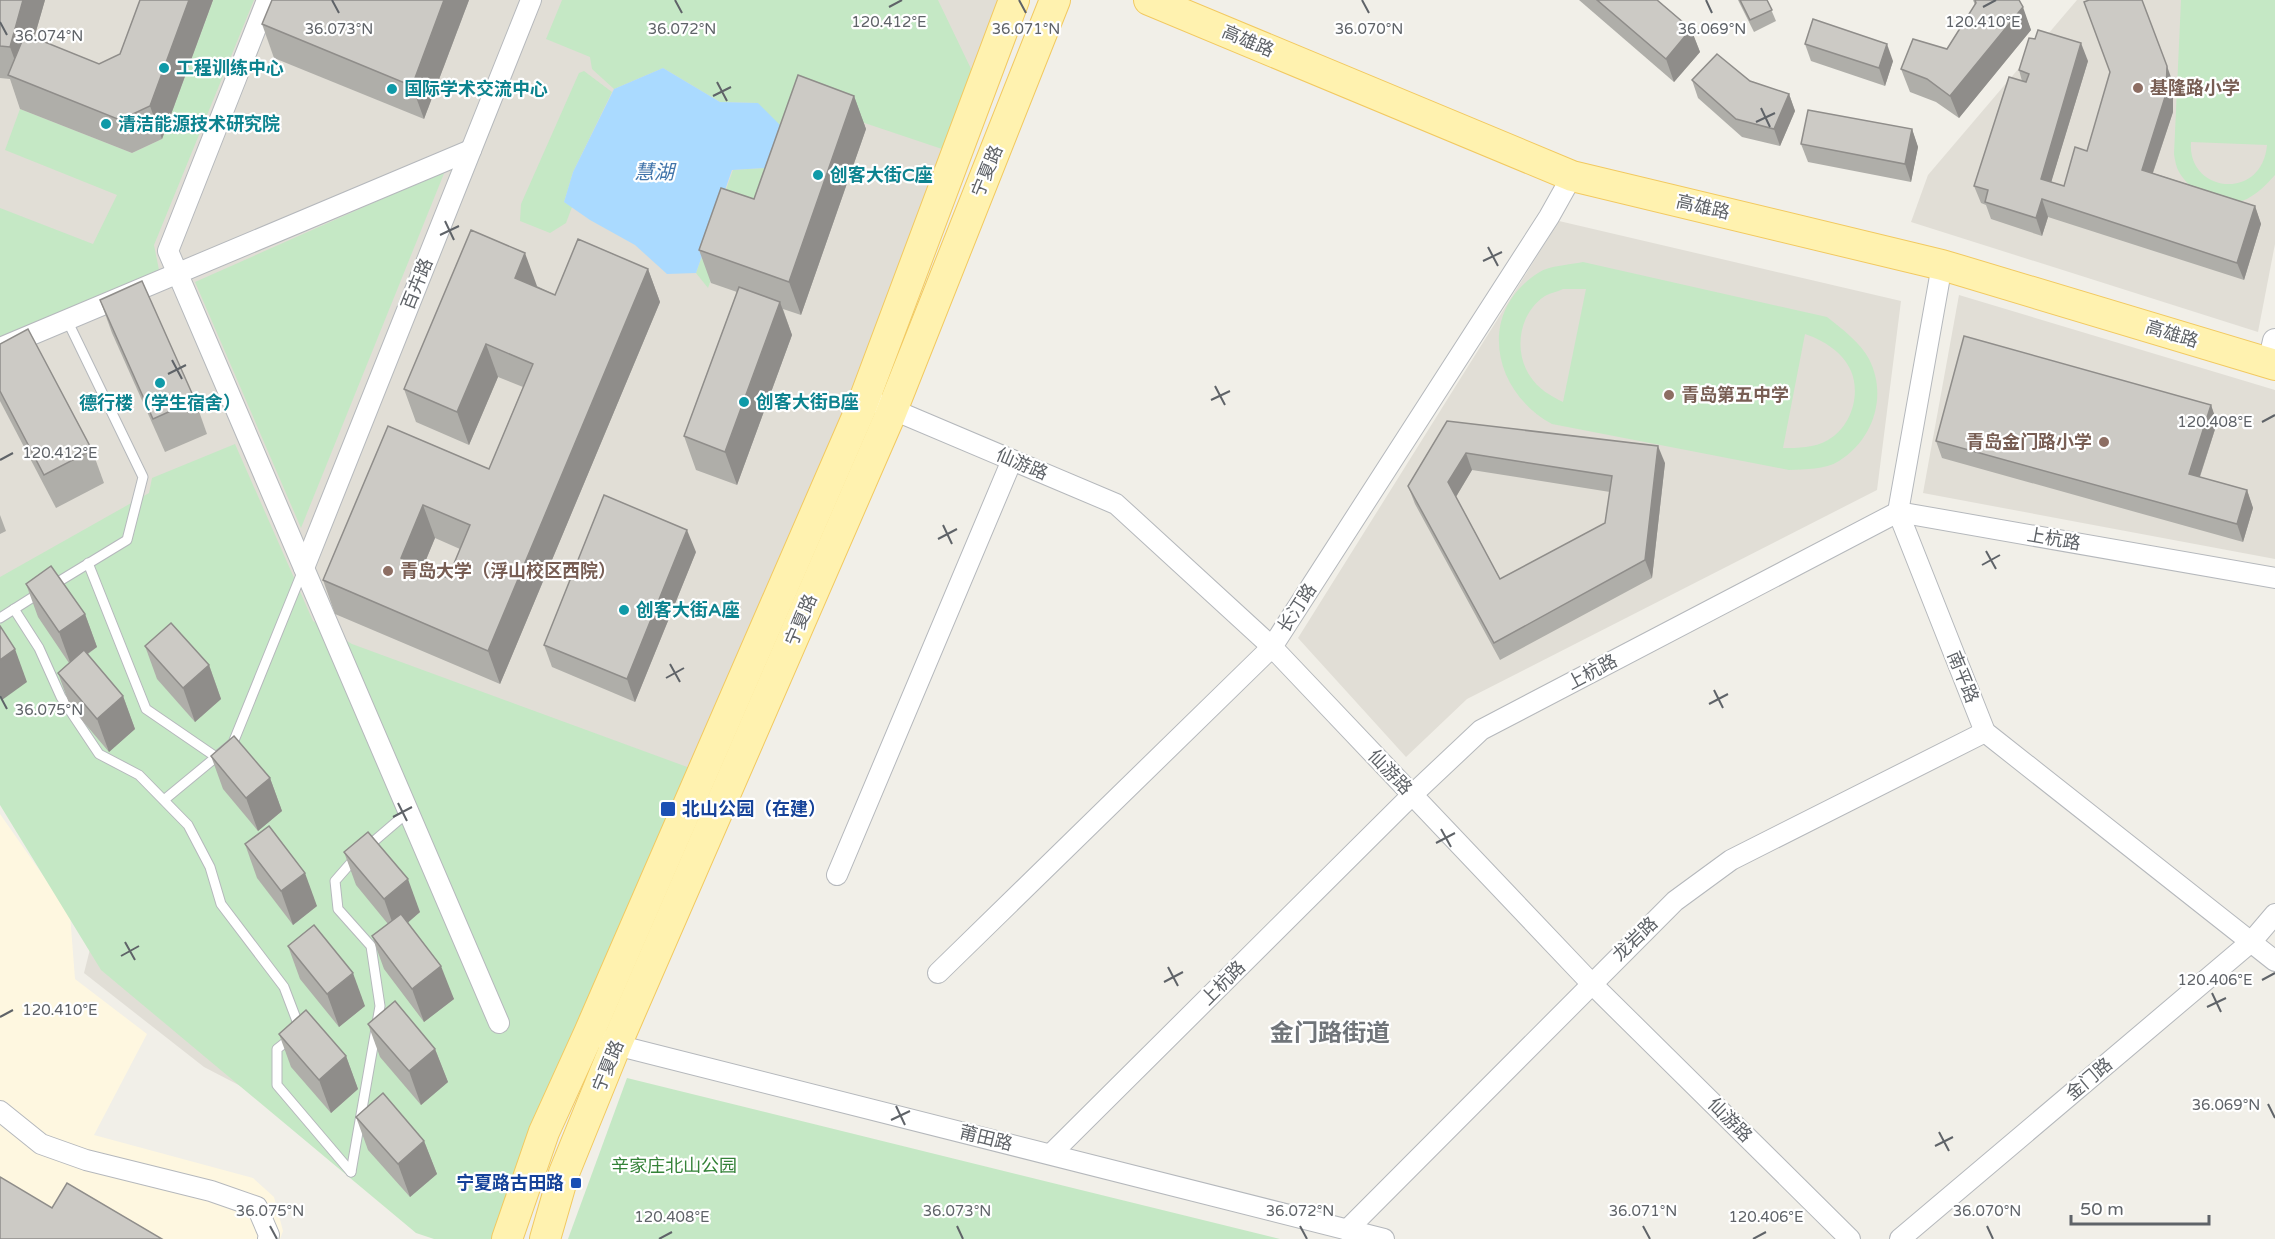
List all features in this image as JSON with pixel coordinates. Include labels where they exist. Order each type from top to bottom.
[{"type":"main road","name":"宁夏路","points":[[507,1239],[544,1132],[865,399],[1014,0]]},
{"type":"main road","name":"宁夏路","points":[[545,1239],[564,1173],[616,1045],[892,409],[1055,0]]},
{"type":"main road","name":"高雄路","points":[[1149,0],[1572,176],[1942,265],[2273,356]]},
{"type":"street","points":[[267,0],[168,251],[498,1023]]},
{"type":"street","name":"百卉路","points":[[304,568],[531,0]]},
{"type":"street","points":[[0,348],[471,150]]},
{"type":"street","name":"长汀路","points":[[938,973],[1272,647],[1542,227],[1572,176]]},
{"type":"street","points":[[1898,512],[1942,265]]},
{"type":"street","name":"仙游路","points":[[865,399],[1116,504],[1272,647],[1591,983],[1850,1239]]},
{"type":"street","points":[[837,875],[1012,460]]},
{"type":"street","name":"上杭路","points":[[1051,1154],[1412,795],[1481,730],[1898,512],[2275,578]]},
{"type":"street","name":"南平路","points":[[1898,512],[1985,732]]},
{"type":"street","points":[[1985,732],[2275,961]]},
{"type":"street","name":"龙岩路","points":[[1347,1230],[1675,901],[1731,860],[1985,732]]},
{"type":"street","name":"金门路","points":[[1900,1239],[2252,941],[2275,914]]},
{"type":"street","name":"莆田路","points":[[589,1033],[616,1045],[1384,1239]]},
{"type":"street","points":[[0,1111],[41,1144],[86,1160],[211,1191],[257,1207],[269,1235],[268,1239]]},
{"type":"lane","points":[[0,618],[127,540],[143,477],[67,320]]},
{"type":"lane","points":[[88,563],[146,709],[216,757]]},
{"type":"lane","points":[[164,800],[233,743],[304,568]]},
{"type":"lane","points":[[14,609],[39,648],[61,697],[99,754],[139,775],[188,825],[210,867],[221,904],[284,987],[301,1030],[277,1050],[277,1085],[351,1172],[380,1006],[371,946],[338,909],[334,881],[351,861],[408,812]]},
{"type":"shaded area","name":"青岛大学（浮山校区西院）","points":[[0,0],[1002,0],[860,374],[690,768],[258,1095],[204,1067],[84,973],[119,834],[0,774]]},
{"type":"shaded area","name":"基隆路小学","points":[[2077,0],[2275,0],[2275,244],[2258,332],[1911,222],[1928,175]]},
{"type":"shaded area","name":"青岛第五中学","points":[[1559,221],[1901,301],[1877,490],[1467,699],[1406,757],[1298,638]]},
{"type":"shaded area","name":"青岛金门路小学","points":[[1959,295],[2275,390],[2275,559],[1923,493]]},
{"type":"shaded area","points":[[0,814],[70,914],[75,979],[147,1034],[94,1135],[253,1178],[274,1197],[283,1231],[280,1239],[0,1239]]},
{"type":"green space","points":[[213,0],[254,0],[154,245],[159,270],[0,337],[0,208],[93,244],[117,195],[5,150],[20,109],[132,153],[162,139]]},
{"type":"green space","points":[[562,0],[938,0],[974,75],[945,150],[808,104],[765,227],[734,216],[708,288],[696,273],[733,170],[766,168],[758,103],[720,102],[663,68],[614,89],[592,69],[590,57],[546,39]]},
{"type":"green space","points":[[2181,0],[2275,0],[2275,175],[2247,199],[2238,202],[2219,201],[2200,193],[2184,180],[2177,168],[2174,154]],"holes":[[[2191,142],[2267,145],[2262,163],[2252,176],[2240,183],[2226,184],[2212,180],[2200,172],[2193,159]]]},
{"type":"green space","points":[[584,71],[612,92],[573,172],[564,202],[572,207],[566,223],[550,233],[520,221],[521,204],[579,73]]},
{"type":"green space","points":[[445,171],[301,528],[195,282]]},
{"type":"green space","points":[[1583,262],[1827,317],[1861,347],[1875,373],[1877,402],[1874,416],[1861,441],[1851,452],[1833,464],[1789,470],[1552,424],[1532,410],[1516,393],[1505,373],[1500,352],[1500,330],[1506,309],[1518,290],[1538,273],[1554,267]],"holes":[[[1563,289],[1586,289],[1563,402],[1545,392],[1533,381],[1525,366],[1520,344],[1524,322],[1536,303],[1545,296]],[[1805,334],[1825,343],[1843,358],[1854,380],[1854,400],[1852,410],[1843,427],[1828,440],[1812,446],[1783,448]]]},
{"type":"green space","points":[[235,444],[313,621],[352,644],[690,768],[495,1239],[434,1239],[416,1233],[101,970],[0,805],[0,577],[149,493],[152,478]]},
{"type":"green space","name":"辛家庄北山公园","points":[[627,1078],[1280,1239],[568,1239]]},
{"type":"water","name":"慧湖","points":[[663,68],[720,102],[758,103],[780,125],[766,168],[732,170],[696,273],[667,274],[635,245],[590,220],[564,202],[573,172],[614,89]]},
{"type":"building","points":[[0,0],[23,0],[10,47],[0,46]]},
{"type":"building","points":[[140,0],[189,0],[150,106],[120,120],[8,75],[25,34],[99,64],[120,54]]},
{"type":"building","points":[[272,0],[444,0],[412,86],[262,24]]},
{"type":"building","points":[[1597,0],[1657,0],[1691,29],[1666,59]]},
{"type":"building","points":[[1740,0],[1767,0],[1772,10],[1750,20]]},
{"type":"building","points":[[1975,0],[2019,0],[2023,7],[1950,96],[1927,79],[1901,69],[1913,39],[1947,49],[1976,3]]},
{"type":"building","points":[[2089,0],[2142,0],[2167,66],[2166,94],[2142,170],[2255,206],[2237,263],[2042,199],[2036,218],[1985,202],[1988,190],[1974,186],[2009,77],[2026,82],[2029,74],[2019,70],[2029,38],[2035,39],[2038,30],[2081,43],[2041,179],[2064,186],[2075,147],[2087,151],[2110,72],[2084,2]]},
{"type":"building","points":[[1813,19],[1887,44],[1879,68],[1805,44]]},
{"type":"building","points":[[1717,54],[1750,81],[1789,94],[1774,129],[1736,119],[1692,80]]},
{"type":"building","points":[[798,75],[854,96],[789,282],[699,250],[721,188],[754,199]]},
{"type":"building","points":[[1808,110],[1912,129],[1905,164],[1801,144]]},
{"type":"building","points":[[471,230],[525,253],[515,278],[555,295],[578,239],[648,269],[488,651],[323,580],[388,426],[489,469],[533,364],[486,344],[457,412],[404,389]],"holes":[[[423,505],[470,525],[448,578],[401,558]]]},
{"type":"building","name":"德行楼（学生宿舍）","points":[[142,281],[195,400],[153,419],[100,300]]},
{"type":"building","points":[[739,287],[780,302],[725,452],[684,436]]},
{"type":"building","points":[[28,329],[92,450],[44,475],[0,391],[0,344]]},
{"type":"building","points":[[1964,336],[2211,405],[2189,474],[2247,490],[2237,524],[1936,441]]},
{"type":"building","points":[[1447,421],[1658,446],[1645,560],[1494,643],[1408,486]],"holes":[[[1466,453],[1612,476],[1605,523],[1500,579],[1448,482]]]},
{"type":"building","name":"创客大街A座","points":[[604,495],[687,530],[627,679],[544,645]]},
{"type":"building","points":[[51,566],[85,614],[59,632],[26,584]]},
{"type":"building","points":[[171,623],[209,665],[183,688],[145,646]]},
{"type":"building","points":[[0,626],[15,649],[0,660]]},
{"type":"building","points":[[84,650],[123,696],[97,719],[58,673]]},
{"type":"building","points":[[234,736],[270,778],[246,798],[211,756]]},
{"type":"building","points":[[269,826],[305,873],[281,891],[245,844]]},
{"type":"building","points":[[368,832],[408,879],[384,899],[344,852]]},
{"type":"building","points":[[401,914],[441,966],[412,989],[372,936]]},
{"type":"building","points":[[314,925],[353,973],[327,994],[288,946]]},
{"type":"building","points":[[395,1001],[435,1049],[409,1071],[368,1024]]},
{"type":"building","points":[[306,1010],[346,1056],[319,1080],[279,1034]]},
{"type":"building","points":[[383,1093],[424,1141],[398,1164],[356,1117]]},
{"type":"building","points":[[0,1177],[52,1208],[67,1183],[162,1239],[0,1239]]},
{"type":"place","name":"工程训练中心","points":[[164,68]]},
{"type":"place","name":"基隆路小学","points":[[2138,88]]},
{"type":"place","name":"国际学术交流中心","points":[[392,89]]},
{"type":"place","name":"清洁能源技术研究院","points":[[106,124]]},
{"type":"place","name":"创客大街C座","points":[[818,175]]},
{"type":"place","name":"德行楼（学生宿舍）","points":[[160,383]]},
{"type":"place","name":"青岛第五中学","points":[[1669,395]]},
{"type":"place","name":"创客大街B座","points":[[744,402]]},
{"type":"place","name":"青岛金门路小学","points":[[2104,442]]},
{"type":"place","name":"青岛大学（浮山校区西院）","points":[[388,571]]},
{"type":"place","name":"创客大街A座","points":[[624,610]]},
{"type":"place","name":"北山公园（在建）","points":[[668,809]]},
{"type":"place","name":"宁夏路古田路","points":[[576,1183]]},
{"type":"district","name":"金门路街道","points":[[1330,1033]]}]
